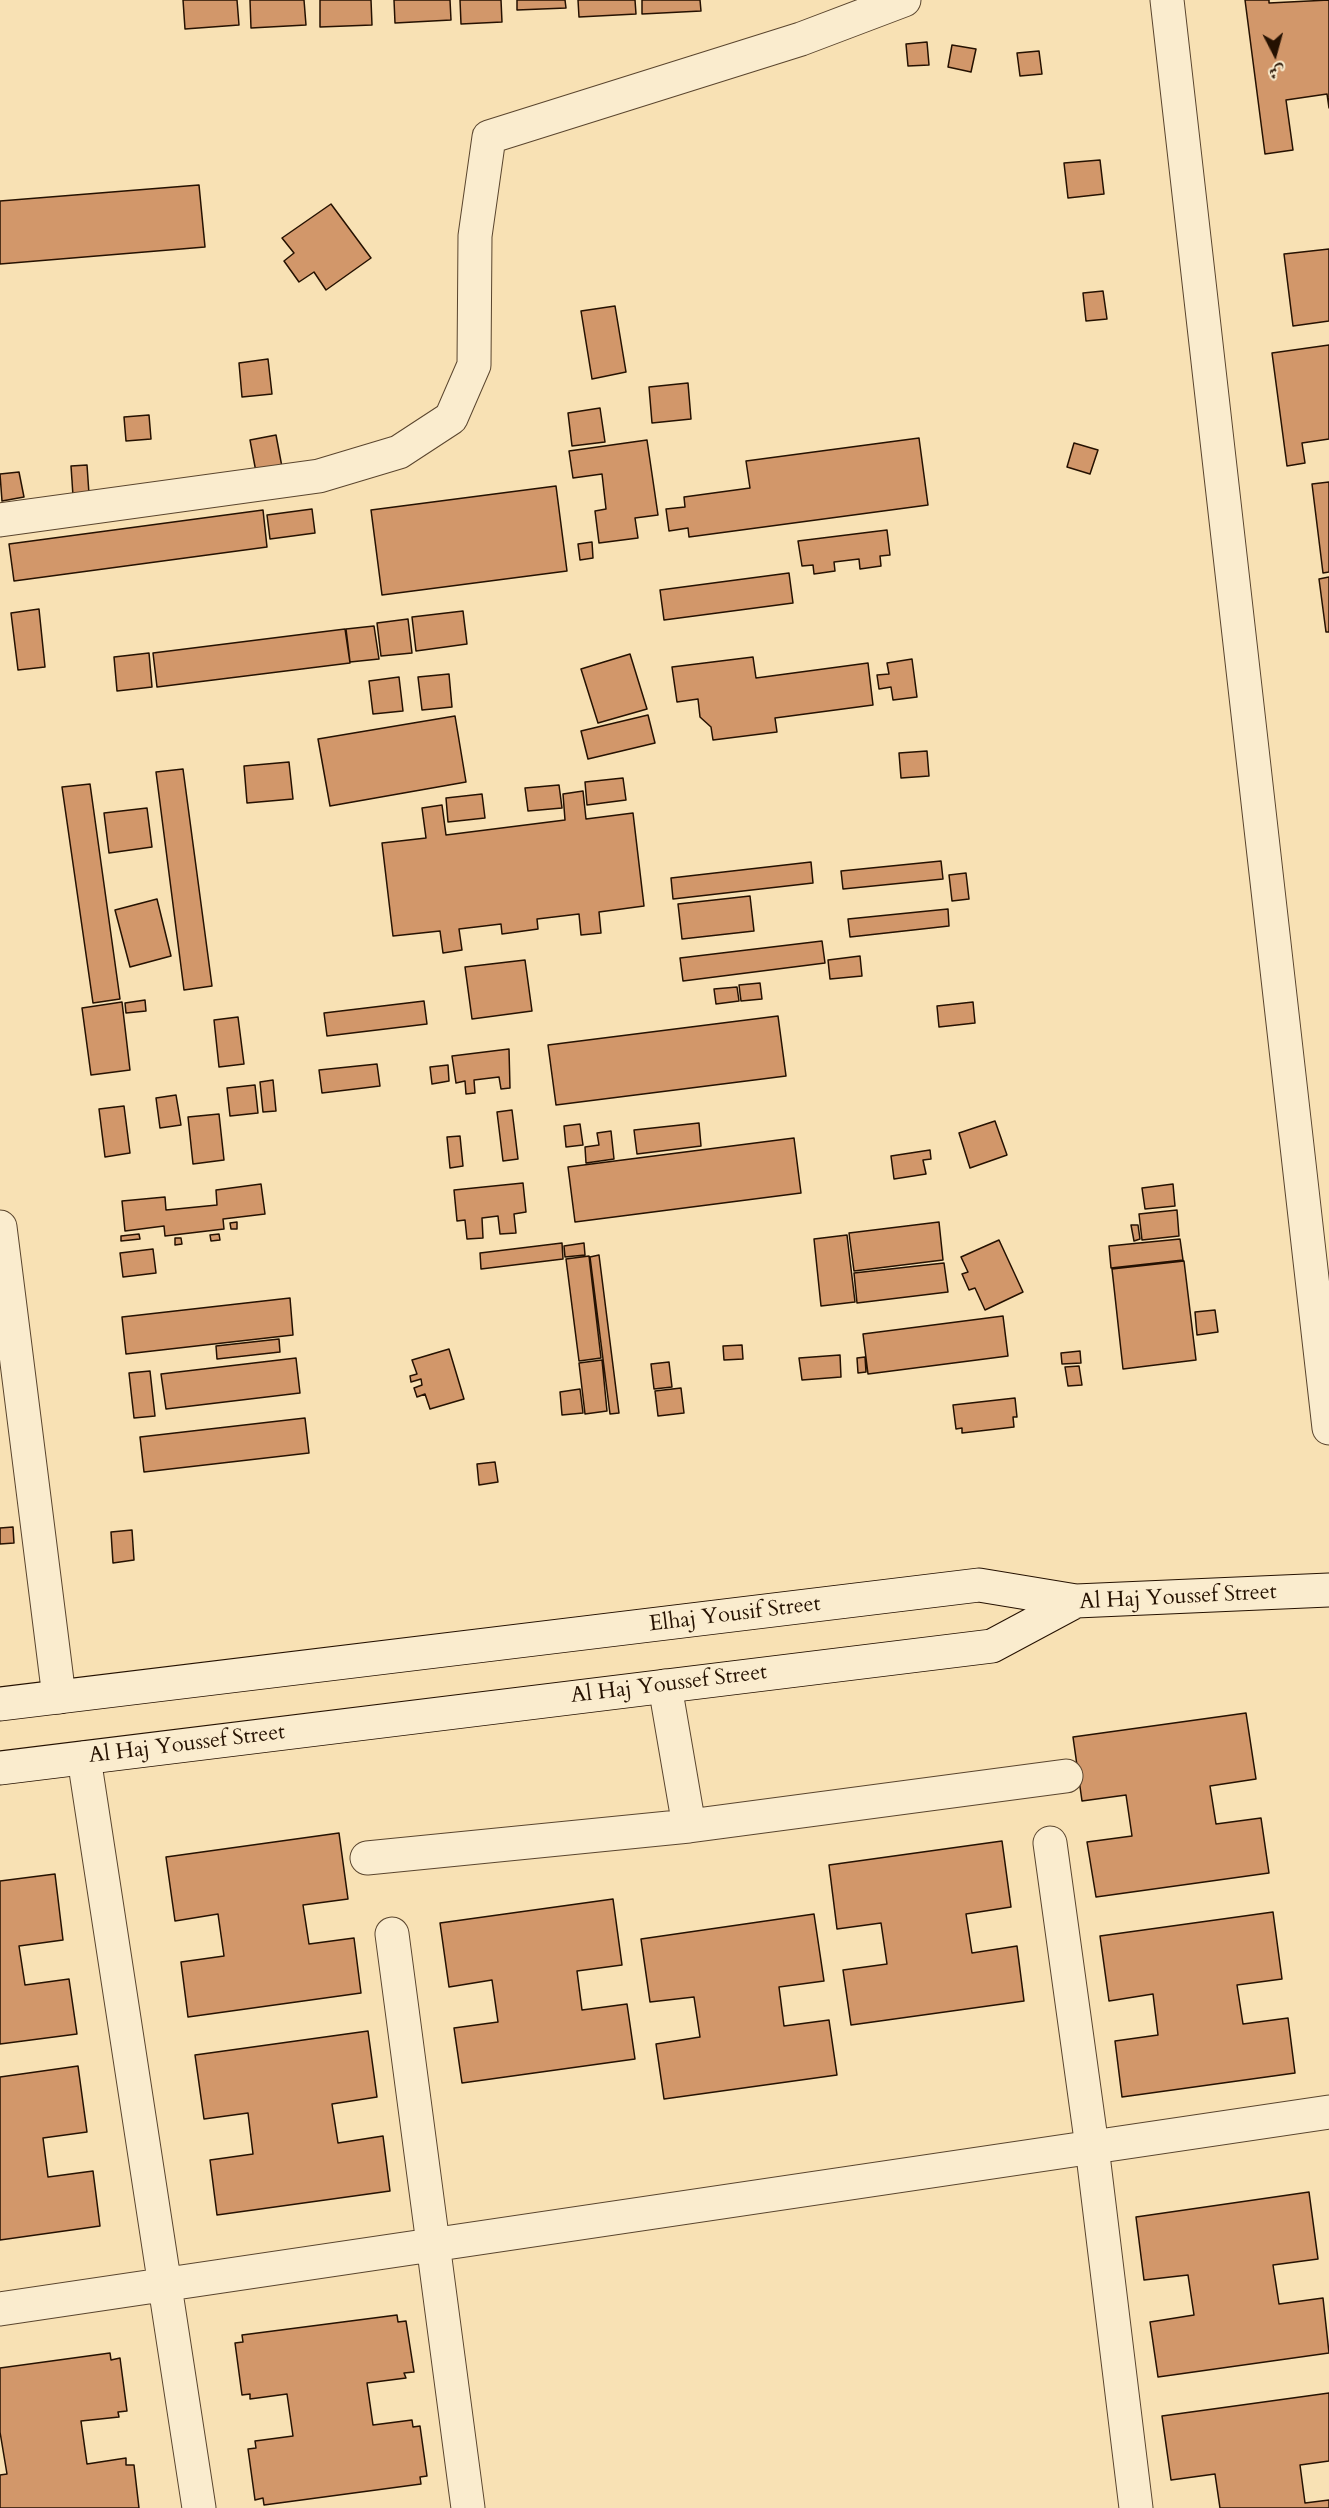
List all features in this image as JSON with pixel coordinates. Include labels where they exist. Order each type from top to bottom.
[{"type":"street","points":[[0,520],[319,476],[399,452],[451,418],[474,364],[475,236],[489,137],[801,39],[904,0]]},
{"type":"street","points":[[1167,0],[1329,1428]]},
{"type":"street","points":[[0,1227],[59,1697]]},
{"type":"street","name":"Al Haj Youssef Street","points":[[0,1704],[979,1585],[1076,1601],[1329,1590]]},
{"type":"street","name":"Al Haj Youssef Street","points":[[0,1768],[992,1646],[1076,1601]]},
{"type":"street","points":[[664,1686],[689,1826]]},
{"type":"street","points":[[84,1758],[199,2508]]},
{"type":"street","points":[[367,1858],[689,1826],[1066,1776]]},
{"type":"street","points":[[1050,1843],[1092,2147],[1136,2508]]},
{"type":"street","points":[[392,1934],[468,2508]]},
{"type":"street","points":[[0,2309],[1329,2112]]},
{"type":"building","points":[[183,0],[237,0],[239,25],[185,29]]},
{"type":"building","points":[[250,0],[304,0],[306,25],[251,28]]},
{"type":"building","points":[[320,0],[371,0],[372,25],[320,27]]},
{"type":"building","points":[[394,0],[450,0],[451,20],[395,23]]},
{"type":"building","points":[[460,0],[501,0],[502,22],[461,24]]},
{"type":"building","points":[[517,0],[565,0],[566,8],[517,10]]},
{"type":"building","points":[[578,0],[635,0],[636,14],[579,17]]},
{"type":"building","points":[[642,0],[700,0],[701,11],[642,14]]},
{"type":"building","points":[[1245,0],[1269,0],[1269,3],[1329,0],[1329,108],[1327,94],[1286,100],[1293,150],[1265,154]]},
{"type":"building","points":[[927,42],[929,65],[908,66],[906,44]]},
{"type":"building","points":[[952,45],[976,49],[971,72],[948,67]]},
{"type":"building","points":[[1039,51],[1042,74],[1020,76],[1017,53]]},
{"type":"building","points":[[1100,160],[1104,194],[1068,198],[1064,163]]},
{"type":"building","points":[[199,185],[205,247],[0,264],[0,201]]},
{"type":"building","points":[[331,204],[371,258],[326,290],[314,272],[299,282],[284,261],[294,253],[282,238]]},
{"type":"building","points":[[1329,249],[1329,321],[1293,326],[1284,254]]},
{"type":"building","points":[[1103,291],[1107,319],[1086,321],[1083,293]]},
{"type":"building","points":[[615,306],[626,372],[592,379],[581,311]]},
{"type":"building","points":[[1329,345],[1329,439],[1302,443],[1305,463],[1287,466],[1272,353]]},
{"type":"building","points":[[268,359],[272,394],[242,397],[239,363]]},
{"type":"building","points":[[688,383],[691,419],[652,423],[649,387]]},
{"type":"building","points":[[600,408],[605,442],[572,446],[568,413]]},
{"type":"building","points":[[149,415],[151,439],[126,441],[124,417]]},
{"type":"building","points":[[276,435],[282,467],[256,472],[250,440]]},
{"type":"building","points":[[919,438],[928,505],[689,537],[688,528],[669,531],[666,509],[685,507],[684,497],[750,488],[746,461]]},
{"type":"building","points":[[647,440],[658,515],[635,518],[638,538],[599,543],[595,511],[606,509],[602,474],[573,478],[569,451]]},
{"type":"building","points":[[1074,443],[1098,450],[1090,474],[1067,467]]},
{"type":"building","points":[[87,465],[89,494],[73,496],[71,466]]},
{"type":"building","points":[[19,472],[24,497],[2,501],[0,474]]},
{"type":"building","points":[[1329,482],[1329,572],[1323,573],[1312,484]]},
{"type":"building","points":[[556,486],[567,571],[382,595],[371,510]]},
{"type":"building","points":[[312,509],[315,533],[270,539],[267,515]]},
{"type":"building","points":[[263,510],[267,547],[14,581],[9,544]]},
{"type":"building","points":[[887,530],[890,555],[880,556],[881,566],[860,569],[859,559],[834,562],[835,571],[814,574],[813,565],[802,566],[798,541]]},
{"type":"building","points":[[592,542],[593,558],[580,560],[578,544]]},
{"type":"building","points":[[789,573],[793,603],[664,620],[660,590]]},
{"type":"building","points":[[1329,577],[1329,632],[1326,632],[1319,579]]},
{"type":"building","points":[[39,609],[45,667],[18,670],[11,613]]},
{"type":"building","points":[[463,611],[467,644],[416,651],[412,617]]},
{"type":"building","points":[[408,619],[412,653],[381,656],[377,623]]},
{"type":"building","points":[[374,626],[379,659],[350,662],[346,629]]},
{"type":"building","points":[[345,629],[350,663],[157,687],[153,653]]},
{"type":"building","points":[[149,653],[152,687],[117,691],[114,657]]},
{"type":"building","points":[[630,654],[647,709],[598,723],[581,669]]},
{"type":"building","points":[[753,657],[756,678],[868,663],[873,705],[775,718],[777,732],[713,740],[711,727],[700,717],[698,699],[677,702],[672,667]]},
{"type":"building","points":[[912,659],[917,697],[893,700],[891,687],[879,689],[877,675],[889,674],[887,663]]},
{"type":"building","points":[[449,674],[452,707],[422,710],[418,677]]},
{"type":"building","points":[[399,677],[403,711],[373,714],[369,681]]},
{"type":"building","points":[[648,715],[655,743],[588,759],[581,731]]},
{"type":"building","points":[[455,716],[466,782],[330,806],[318,739]]},
{"type":"building","points":[[927,751],[929,776],[901,778],[899,753]]},
{"type":"building","points":[[289,762],[293,799],[247,803],[244,766]]},
{"type":"building","points":[[183,769],[212,986],[184,990],[156,772]]},
{"type":"building","points":[[623,778],[626,800],[587,805],[585,782]]},
{"type":"building","points":[[90,784],[120,999],[93,1003],[62,787]]},
{"type":"building","points":[[559,785],[562,808],[528,811],[525,788]]},
{"type":"building","points":[[583,791],[586,819],[633,813],[644,906],[599,912],[601,933],[581,935],[579,914],[537,919],[538,929],[502,934],[501,924],[459,929],[462,950],[443,953],[440,931],[393,936],[382,843],[426,838],[422,808],[442,805],[446,835],[565,820],[563,794]]},
{"type":"building","points":[[482,794],[485,818],[448,822],[446,798]]},
{"type":"building","points":[[147,808],[152,847],[109,853],[104,813]]},
{"type":"building","points":[[941,861],[943,879],[843,889],[841,871]]},
{"type":"building","points":[[811,862],[813,883],[673,899],[671,878]]},
{"type":"building","points":[[966,873],[969,899],[952,901],[949,875]]},
{"type":"building","points":[[750,896],[754,931],[682,939],[678,904]]},
{"type":"building","points":[[157,899],[171,956],[130,967],[115,910]]},
{"type":"building","points":[[948,909],[949,926],[850,937],[848,919]]},
{"type":"building","points":[[822,941],[825,963],[683,981],[680,958]]},
{"type":"building","points":[[860,956],[862,976],[830,979],[828,960]]},
{"type":"building","points":[[525,960],[532,1011],[472,1019],[465,967]]},
{"type":"building","points":[[760,983],[762,999],[741,1001],[739,985]]},
{"type":"building","points":[[737,987],[739,1001],[716,1004],[714,989]]},
{"type":"building","points":[[145,1000],[146,1011],[126,1013],[125,1003]]},
{"type":"building","points":[[424,1001],[427,1024],[327,1036],[324,1013]]},
{"type":"building","points":[[122,1002],[130,1070],[91,1075],[82,1008]]},
{"type":"building","points":[[973,1002],[975,1023],[939,1027],[937,1006]]},
{"type":"building","points":[[778,1016],[786,1076],[556,1105],[548,1045]]},
{"type":"building","points":[[238,1017],[244,1064],[219,1067],[214,1020]]},
{"type":"building","points":[[509,1049],[510,1088],[501,1089],[499,1077],[474,1080],[475,1093],[466,1094],[465,1081],[456,1083],[452,1056]]},
{"type":"building","points":[[377,1064],[380,1086],[322,1093],[319,1070]]},
{"type":"building","points":[[448,1065],[449,1081],[432,1084],[430,1067]]},
{"type":"building","points":[[273,1080],[276,1111],[263,1112],[260,1082]]},
{"type":"building","points":[[255,1085],[258,1113],[230,1116],[227,1088]]},
{"type":"building","points":[[176,1095],[181,1125],[160,1128],[156,1098]]},
{"type":"building","points":[[124,1106],[130,1153],[105,1157],[99,1109]]},
{"type":"building","points":[[512,1110],[518,1159],[503,1161],[497,1112]]},
{"type":"building","points":[[219,1114],[224,1160],[193,1164],[188,1117]]},
{"type":"building","points":[[995,1121],[1007,1155],[970,1168],[959,1133]]},
{"type":"building","points":[[699,1123],[701,1146],[637,1154],[634,1130]]},
{"type":"building","points":[[580,1124],[583,1145],[566,1147],[564,1126]]},
{"type":"building","points":[[611,1131],[614,1159],[586,1163],[585,1147],[599,1145],[597,1133]]},
{"type":"building","points":[[460,1136],[463,1166],[450,1168],[447,1137]]},
{"type":"building","points":[[794,1138],[801,1193],[575,1222],[568,1167]]},
{"type":"building","points":[[930,1150],[931,1159],[923,1160],[926,1174],[894,1179],[891,1156]]},
{"type":"building","points":[[523,1183],[526,1212],[514,1214],[516,1233],[500,1234],[498,1216],[482,1218],[483,1238],[467,1239],[465,1220],[457,1221],[454,1190]]},
{"type":"building","points":[[261,1184],[265,1214],[223,1219],[224,1229],[165,1236],[164,1226],[125,1231],[122,1201],[165,1197],[166,1210],[217,1205],[216,1190]]},
{"type":"building","points":[[1173,1184],[1175,1206],[1145,1209],[1142,1188]]},
{"type":"building","points":[[1177,1210],[1179,1236],[1142,1240],[1139,1214]]},
{"type":"building","points":[[237,1222],[237,1229],[231,1229],[230,1223]]},
{"type":"building","points":[[939,1222],[943,1260],[854,1271],[849,1233]]},
{"type":"building","points":[[1131,1225],[1138,1225],[1140,1239],[1134,1241]]},
{"type":"building","points":[[139,1234],[140,1239],[121,1241],[121,1236]]},
{"type":"building","points":[[219,1234],[220,1240],[211,1241],[210,1235]]},
{"type":"building","points":[[847,1235],[855,1302],[821,1306],[814,1239]]},
{"type":"building","points":[[175,1238],[181,1238],[182,1244],[175,1245]]},
{"type":"building","points":[[1180,1239],[1183,1260],[1111,1268],[1109,1246]]},
{"type":"building","points":[[999,1240],[1023,1292],[985,1310],[975,1288],[969,1290],[962,1274],[968,1272],[961,1257]]},
{"type":"building","points":[[562,1243],[563,1259],[481,1269],[480,1253]]},
{"type":"building","points":[[584,1243],[585,1255],[565,1257],[564,1246]]},
{"type":"building","points":[[153,1249],[156,1273],[123,1277],[120,1253]]},
{"type":"building","points":[[599,1255],[619,1413],[610,1414],[590,1257]]},
{"type":"building","points":[[589,1256],[601,1358],[579,1361],[566,1259]]},
{"type":"building","points":[[1184,1261],[1196,1360],[1123,1369],[1112,1269]]},
{"type":"building","points":[[944,1263],[948,1292],[857,1303],[854,1273]]},
{"type":"building","points":[[290,1298],[293,1335],[126,1354],[122,1317]]},
{"type":"building","points":[[1215,1310],[1218,1332],[1197,1335],[1195,1312]]},
{"type":"building","points":[[1003,1316],[1008,1356],[868,1374],[863,1334]]},
{"type":"building","points":[[279,1339],[280,1352],[217,1359],[216,1346]]},
{"type":"building","points":[[742,1345],[743,1359],[724,1360],[723,1346]]},
{"type":"building","points":[[449,1349],[464,1399],[430,1409],[425,1394],[417,1397],[414,1388],[422,1385],[421,1379],[411,1382],[410,1376],[417,1374],[412,1360]]},
{"type":"building","points":[[1080,1351],[1081,1363],[1062,1364],[1061,1353]]},
{"type":"building","points":[[840,1355],[841,1377],[802,1380],[799,1358]]},
{"type":"building","points":[[865,1357],[866,1372],[858,1373],[857,1358]]},
{"type":"building","points":[[296,1358],[300,1393],[166,1409],[161,1374]]},
{"type":"building","points":[[602,1360],[607,1411],[585,1414],[579,1363]]},
{"type":"building","points":[[669,1362],[672,1387],[654,1389],[651,1364]]},
{"type":"building","points":[[1079,1366],[1082,1385],[1068,1386],[1065,1367]]},
{"type":"building","points":[[150,1371],[155,1416],[134,1418],[129,1373]]},
{"type":"building","points":[[681,1388],[684,1413],[658,1416],[655,1391]]},
{"type":"building","points":[[580,1389],[583,1413],[562,1415],[560,1392]]},
{"type":"building","points":[[1015,1398],[1017,1417],[1013,1417],[1014,1427],[962,1433],[962,1428],[956,1429],[953,1405]]},
{"type":"building","points":[[305,1418],[309,1453],[144,1472],[140,1437]]},
{"type":"building","points":[[495,1462],[498,1482],[479,1485],[477,1464]]},
{"type":"building","points":[[13,1527],[14,1543],[0,1544],[0,1528]]},
{"type":"building","points":[[132,1530],[134,1560],[113,1563],[111,1532]]},
{"type":"building","points":[[1246,1713],[1256,1779],[1210,1786],[1216,1824],[1261,1818],[1269,1873],[1096,1897],[1087,1842],[1132,1836],[1126,1795],[1082,1801],[1073,1737]]},
{"type":"building","points":[[339,1833],[348,1899],[303,1905],[309,1944],[354,1938],[361,1993],[188,2017],[181,1962],[224,1956],[218,1914],[175,1921],[166,1857]]},
{"type":"building","points":[[1002,1841],[1011,1907],[966,1914],[972,1953],[1017,1946],[1024,2001],[851,2025],[843,1970],[887,1964],[881,1923],[837,1929],[829,1865]]},
{"type":"building","points":[[55,1874],[63,1940],[19,1946],[25,1985],[69,1979],[77,2034],[0,2044],[0,1881]]},
{"type":"building","points":[[613,1899],[622,1965],[577,1971],[582,2010],[627,2004],[635,2059],[462,2083],[454,2028],[498,2022],[492,1980],[449,1987],[440,1923]]},
{"type":"building","points":[[1273,1912],[1282,1979],[1237,1985],[1243,2024],[1288,2018],[1295,2073],[1122,2097],[1115,2041],[1158,2035],[1153,1994],[1109,2001],[1100,1936]]},
{"type":"building","points":[[814,1914],[824,1981],[779,1987],[784,2026],[829,2020],[837,2075],[664,2099],[656,2044],[700,2037],[694,1997],[650,2002],[641,1939]]},
{"type":"building","points":[[368,2031],[377,2097],[332,2104],[338,2143],[383,2136],[390,2191],[217,2215],[210,2160],[253,2154],[248,2113],[204,2119],[195,2055]]},
{"type":"building","points":[[78,2066],[87,2132],[43,2138],[48,2177],[93,2171],[100,2226],[0,2240],[0,2077]]},
{"type":"building","points":[[1309,2192],[1318,2259],[1273,2265],[1279,2304],[1323,2298],[1329,2353],[1158,2377],[1150,2322],[1194,2315],[1188,2275],[1144,2280],[1136,2217]]},
{"type":"building","points":[[397,2315],[398,2322],[406,2321],[414,2372],[404,2373],[406,2378],[367,2383],[373,2425],[412,2420],[413,2427],[420,2426],[427,2476],[420,2477],[421,2484],[264,2505],[263,2498],[255,2500],[248,2449],[256,2448],[255,2441],[293,2436],[287,2394],[250,2399],[250,2394],[242,2395],[235,2343],[243,2342],[242,2335]]},
{"type":"building","points":[[110,2353],[111,2360],[120,2358],[127,2411],[118,2412],[119,2417],[81,2421],[87,2464],[126,2458],[126,2465],[134,2465],[139,2508],[0,2508],[0,2475],[7,2474],[0,2432],[0,2368]]},
{"type":"building","points":[[1329,2393],[1329,2461],[1300,2465],[1305,2503],[1329,2500],[1329,2508],[1220,2508],[1215,2474],[1171,2480],[1162,2416]]}]
